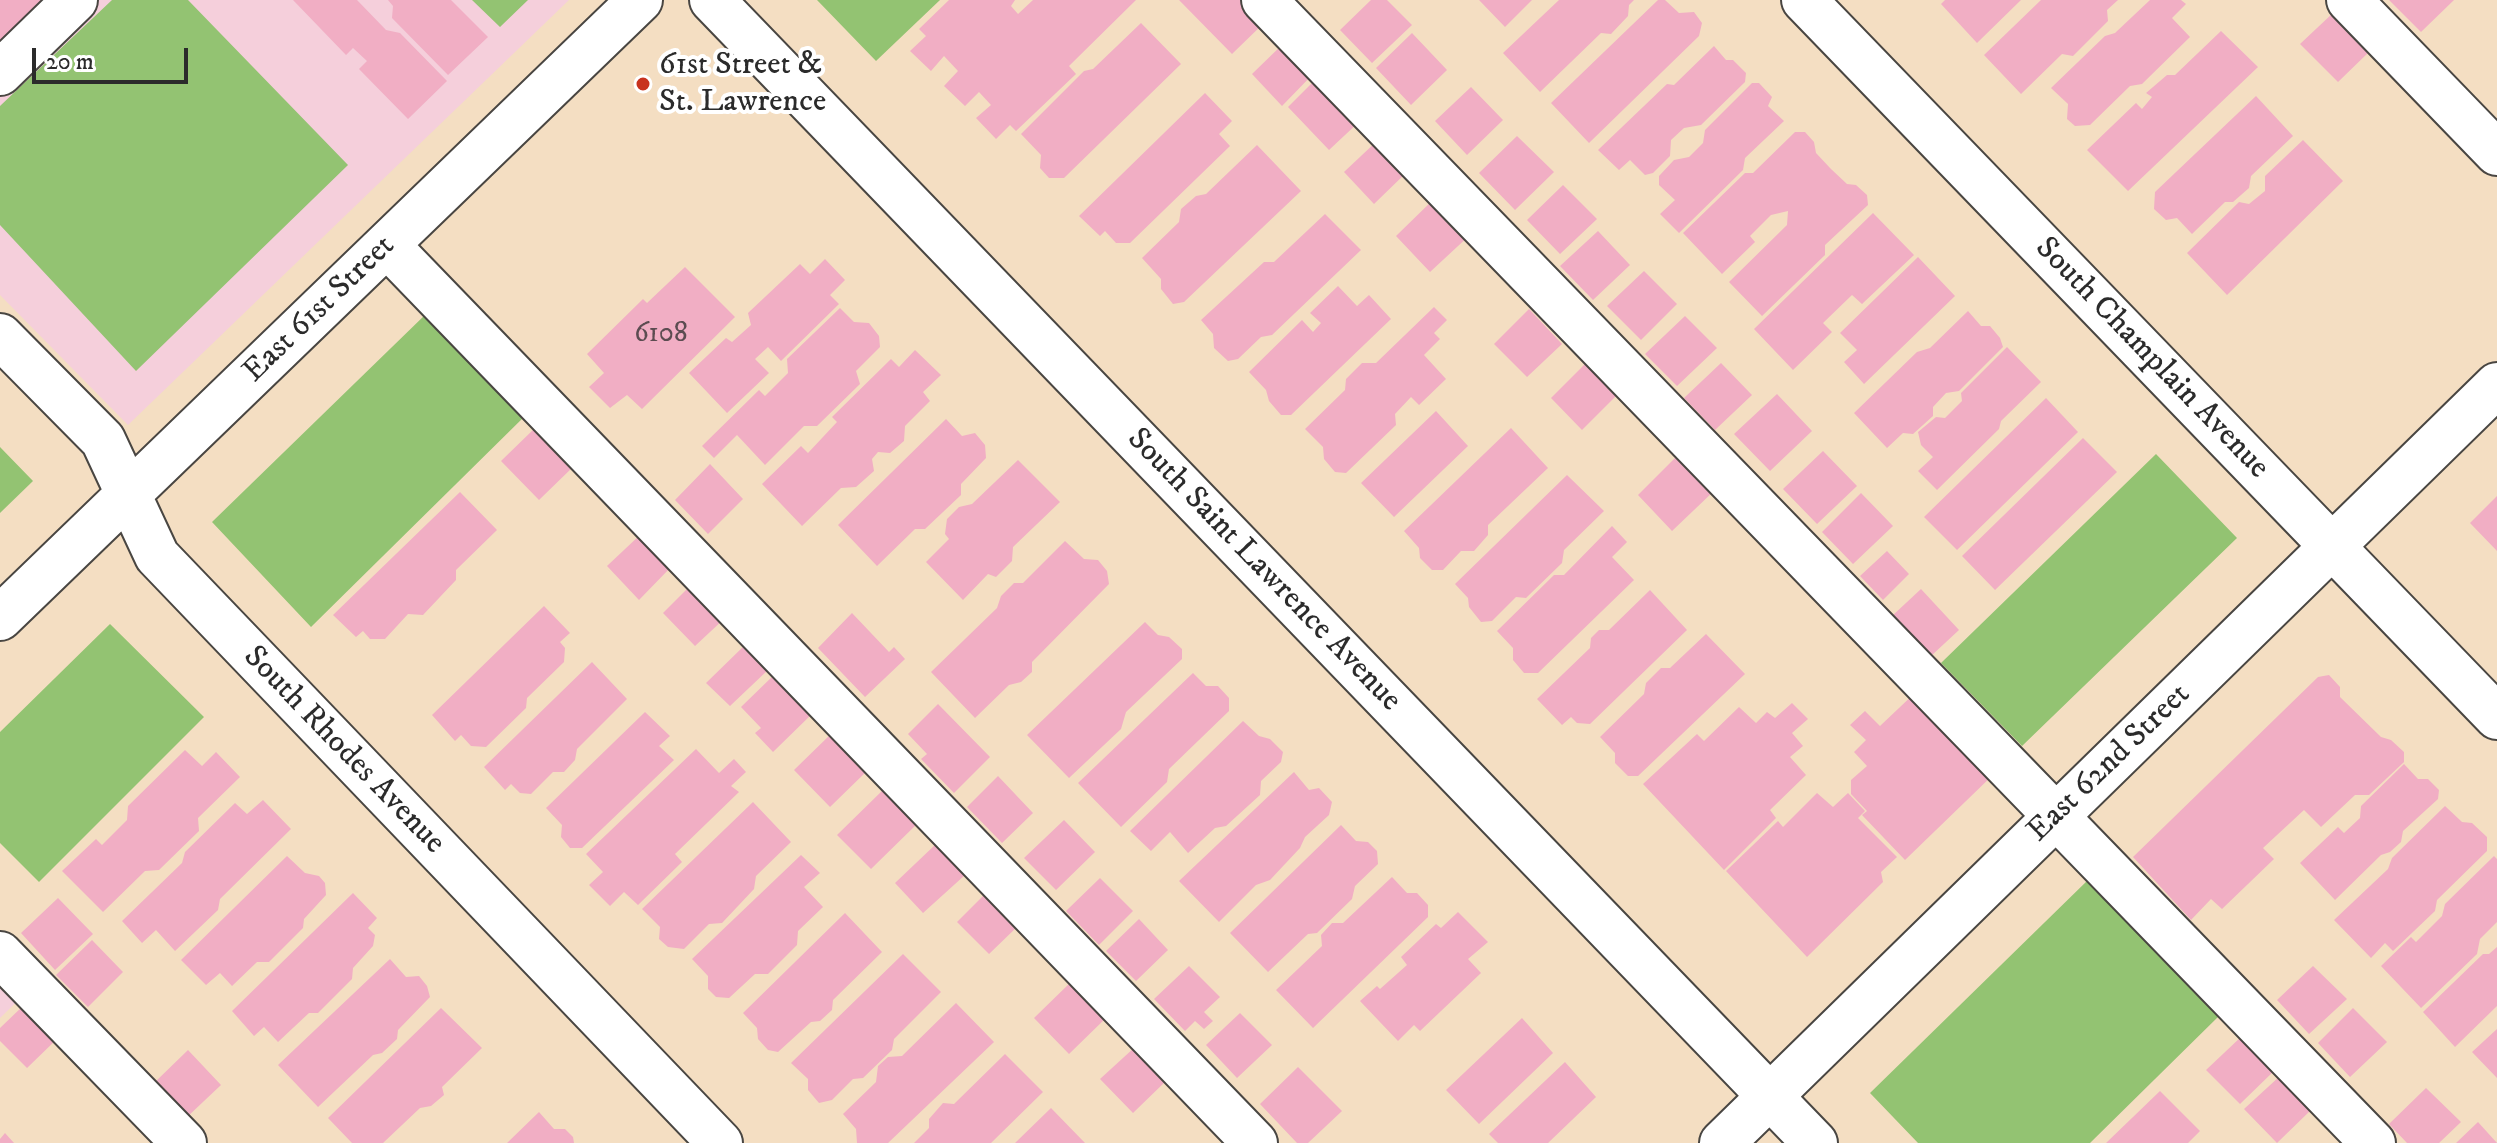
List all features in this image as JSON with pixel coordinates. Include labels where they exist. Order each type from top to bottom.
[{"type":"street","points":[[0,73],[75,0]]},
{"type":"street","name":"East 61st Street","points":[[0,618],[640,0]]},
{"type":"street","name":"South Saint Lawrence Avenue","points":[[712,0],[1815,1143]]},
{"type":"street","points":[[1264,0],[2373,1143]]},
{"type":"street","name":"South Champlain Avenue","points":[[1804,0],[2497,717]]},
{"type":"street","points":[[2349,0],[2497,153]]},
{"type":"street","points":[[388,246],[1255,1143]]},
{"type":"street","name":"South Rhodes Avenue","points":[[0,336],[103,440],[162,562],[720,1143]]},
{"type":"street","name":"East 62nd Street","points":[[1722,1143],[2497,385]]},
{"type":"street","points":[[0,954],[184,1143]]},
{"type":"shaded area","points":[[75,0],[569,0],[128,425],[0,295],[0,73]]},
{"type":"shaded area","points":[[0,954],[32,987],[0,1018]]},
{"type":"green space","points":[[112,0],[188,0],[348,165],[136,371],[0,225],[0,106]]},
{"type":"green space","points":[[472,0],[528,0],[500,27]]},
{"type":"green space","points":[[817,0],[940,0],[876,61]]},
{"type":"green space","points":[[427,313],[527,414],[311,627],[212,522]]},
{"type":"green space","points":[[0,447],[33,481],[0,513]]},
{"type":"green space","points":[[2156,454],[2237,538],[2022,746],[1941,663]]},
{"type":"green space","points":[[110,624],[204,717],[39,882],[0,843],[0,732]]},
{"type":"green space","points":[[2088,880],[2219,1016],[2090,1143],[1918,1143],[1870,1093]]},
{"type":"building","points":[[0,0],[44,0],[0,48]]},
{"type":"building","points":[[293,0],[357,0],[386,30],[400,33],[447,81],[408,119],[359,69],[367,61],[353,48],[346,55]]},
{"type":"building","points":[[388,0],[451,0],[488,37],[448,75],[392,18],[393,6]]},
{"type":"building","points":[[949,0],[1015,0],[1011,6],[1018,14],[1033,0],[1136,0],[1069,66],[1076,74],[1016,131],[1010,125],[996,139],[976,118],[991,105],[979,92],[965,106],[944,86],[958,71],[944,56],[931,71],[910,51],[926,36],[919,29]]},
{"type":"building","points":[[1179,0],[1246,0],[1266,21],[1232,54]]},
{"type":"building","points":[[1371,0],[1387,0],[1412,25],[1372,63],[1340,30]]},
{"type":"building","points":[[1479,0],[1532,0],[1505,27]]},
{"type":"building","points":[[1559,0],[1634,0],[1629,5],[1628,16],[1611,34],[1601,33],[1540,92],[1503,53]]},
{"type":"building","points":[[1658,0],[1665,0],[1679,13],[1694,12],[1702,23],[1699,36],[1589,143],[1551,103]]},
{"type":"building","points":[[1945,0],[2021,0],[1977,43],[1941,4]]},
{"type":"building","points":[[2041,0],[2118,0],[2107,10],[2108,21],[2073,56],[2062,54],[2021,94],[1984,55]]},
{"type":"building","points":[[2150,0],[2181,0],[2186,4],[2172,18],[2190,37],[2142,84],[2130,86],[2090,125],[2075,126],[2067,119],[2068,104],[2051,88],[2105,36],[2115,33]]},
{"type":"building","points":[[2389,0],[2454,0],[2421,32]]},
{"type":"building","points":[[2333,13],[2370,51],[2338,82],[2300,44]]},
{"type":"building","points":[[1141,23],[1181,64],[1064,178],[1049,178],[1040,168],[1041,155],[1021,134],[1084,71],[1093,69]]},
{"type":"building","points":[[2221,31],[2258,67],[2128,191],[2087,150],[2136,103],[2142,109],[2152,97],[2146,93],[2167,75],[2175,75]]},
{"type":"building","points":[[1412,33],[1447,70],[1411,105],[1376,68]]},
{"type":"building","points":[[1287,40],[1316,71],[1282,106],[1252,74]]},
{"type":"building","points":[[1714,46],[1726,60],[1733,60],[1746,73],[1745,82],[1701,125],[1684,128],[1671,140],[1670,156],[1653,173],[1645,175],[1630,160],[1619,170],[1598,150],[1667,84],[1674,85]]},
{"type":"building","points":[[1318,77],[1360,121],[1329,150],[1288,107]]},
{"type":"building","points":[[1752,83],[1759,83],[1772,97],[1768,106],[1784,121],[1745,158],[1743,170],[1679,233],[1660,214],[1675,200],[1659,185],[1659,176],[1674,160],[1689,157],[1703,143],[1705,130]]},
{"type":"building","points":[[1471,87],[1503,120],[1467,155],[1435,121]]},
{"type":"building","points":[[1205,93],[1232,121],[1219,134],[1230,146],[1130,243],[1116,243],[1105,231],[1100,236],[1079,216]]},
{"type":"building","points":[[2256,96],[2293,136],[2251,176],[2249,188],[2233,202],[2225,202],[2192,234],[2177,218],[2166,220],[2154,209],[2155,192]]},
{"type":"building","points":[[1795,132],[1805,132],[1814,142],[1816,153],[1831,169],[1847,184],[1856,185],[1867,195],[1868,205],[1825,245],[1825,255],[1762,316],[1729,282],[1787,225],[1788,211],[1771,215],[1750,236],[1755,242],[1722,274],[1683,233],[1745,173],[1753,173]]},
{"type":"building","points":[[1517,136],[1554,172],[1515,210],[1479,173]]},
{"type":"building","points":[[1378,140],[1408,171],[1374,204],[1344,172]]},
{"type":"building","points":[[2303,140],[2343,181],[2227,295],[2187,253],[2239,202],[2249,204],[2265,191],[2265,176]]},
{"type":"building","points":[[1257,145],[1301,191],[1184,302],[1173,304],[1161,289],[1161,279],[1142,258],[1179,222],[1181,209],[1196,196],[1206,194]]},
{"type":"building","points":[[1563,185],[1597,219],[1560,254],[1527,220]]},
{"type":"building","points":[[1436,197],[1471,234],[1430,272],[1396,236]]},
{"type":"building","points":[[1873,213],[1914,255],[1862,304],[1852,295],[1823,323],[1832,332],[1793,370],[1754,329]]},
{"type":"building","points":[[1325,214],[1361,250],[1272,335],[1261,337],[1238,359],[1228,361],[1214,348],[1213,334],[1201,320],[1264,262],[1274,262]]},
{"type":"building","points":[[1598,231],[1630,265],[1593,300],[1560,266]]},
{"type":"building","points":[[1918,257],[1955,296],[1864,384],[1844,362],[1857,350],[1840,333]]},
{"type":"building","points":[[825,259],[845,280],[830,295],[839,304],[781,361],[768,347],[755,359],[769,373],[727,413],[689,373],[726,338],[732,342],[751,325],[748,313],[800,264],[810,274]]},
{"type":"building","points":[[685,267],[735,317],[642,409],[627,395],[610,408],[589,387],[604,373],[587,354],[643,299],[647,303]]},
{"type":"building","points":[[1644,271],[1677,304],[1641,340],[1607,306]]},
{"type":"building","points":[[1338,286],[1357,306],[1369,295],[1391,319],[1291,415],[1281,415],[1269,401],[1266,390],[1249,372],[1302,320],[1313,332],[1321,323],[1310,313]]},
{"type":"building","points":[[1434,307],[1447,320],[1434,333],[1440,339],[1424,355],[1446,379],[1419,405],[1411,397],[1395,414],[1396,425],[1346,473],[1335,472],[1324,459],[1323,447],[1305,429],[1345,390],[1346,379],[1362,363],[1376,363]]},
{"type":"building","points":[[840,308],[854,322],[869,323],[879,336],[880,347],[856,371],[860,384],[817,426],[804,426],[765,465],[737,435],[714,458],[702,446],[759,390],[765,396],[788,373],[787,359]]},
{"type":"building","points":[[1529,309],[1562,344],[1527,377],[1494,344]]},
{"type":"building","points":[[1968,311],[1981,326],[1990,326],[2003,347],[1959,391],[1946,393],[1933,407],[1933,416],[1913,434],[1903,433],[1887,448],[1854,413],[1917,352],[1930,348]]},
{"type":"building","points":[[1685,316],[1717,348],[1677,386],[1645,354]]},
{"type":"building","points":[[2007,347],[2041,382],[1937,490],[1918,471],[1933,457],[1921,445],[1918,432],[1936,417],[1945,418],[1962,401],[1961,393]]},
{"type":"building","points":[[915,350],[941,375],[923,392],[930,401],[905,426],[904,441],[890,453],[878,452],[872,459],[874,471],[856,487],[841,488],[802,526],[762,484],[801,446],[808,453],[837,422],[832,417],[891,359],[899,367]]},
{"type":"building","points":[[1590,359],[1621,391],[1582,430],[1551,398]]},
{"type":"building","points":[[1721,363],[1752,395],[1715,430],[1684,398]]},
{"type":"building","points":[[1777,394],[1812,431],[1770,471],[1734,434]]},
{"type":"building","points":[[2046,398],[2078,432],[1957,550],[1924,517]]},
{"type":"building","points":[[1436,411],[1468,446],[1394,517],[1361,483]]},
{"type":"building","points":[[946,419],[962,436],[975,433],[985,445],[986,458],[961,484],[961,495],[925,529],[915,529],[877,566],[838,525]]},
{"type":"building","points":[[536,427],[574,466],[539,500],[501,461]]},
{"type":"building","points":[[1511,428],[1548,468],[1488,525],[1488,535],[1474,551],[1461,551],[1443,570],[1432,570],[1420,558],[1419,548],[1404,531]]},
{"type":"building","points":[[2083,438],[2117,472],[1995,590],[1962,556]]},
{"type":"building","points":[[1823,451],[1857,486],[1817,524],[1783,489]]},
{"type":"building","points":[[1680,453],[1715,490],[1672,531],[1638,495]]},
{"type":"building","points":[[1018,460],[1060,502],[1013,547],[1012,561],[996,577],[988,574],[963,600],[926,562],[949,539],[945,534],[947,519],[959,507],[972,504]]},
{"type":"building","points":[[710,464],[743,499],[708,534],[675,500]]},
{"type":"building","points":[[1567,475],[1604,511],[1564,550],[1562,563],[1526,598],[1516,597],[1492,621],[1481,622],[1469,607],[1468,598],[1455,584]]},
{"type":"building","points":[[460,492],[497,530],[456,570],[456,580],[423,615],[408,614],[385,639],[370,639],[363,631],[356,637],[333,615]]},
{"type":"building","points":[[1861,493],[1893,526],[1853,564],[1822,532]]},
{"type":"building","points":[[2497,496],[2497,551],[2470,523]]},
{"type":"building","points":[[1612,526],[1627,542],[1612,557],[1634,580],[1538,673],[1524,673],[1513,660],[1513,648],[1497,631],[1554,575],[1564,575]]},
{"type":"building","points":[[641,534],[672,566],[639,600],[607,566]]},
{"type":"building","points":[[1065,541],[1084,559],[1098,560],[1107,571],[1109,584],[1032,662],[1032,672],[1021,682],[1009,685],[975,718],[931,672],[997,608],[1001,596],[1014,583],[1023,583]]},
{"type":"building","points":[[1887,551],[1909,574],[1883,600],[1860,576]]},
{"type":"building","points":[[691,585],[725,618],[695,646],[663,613]]},
{"type":"building","points":[[1921,589],[1959,630],[1931,656],[1892,616]]},
{"type":"building","points":[[1650,590],[1687,630],[1590,724],[1577,723],[1571,717],[1562,725],[1537,699],[1590,648],[1591,638],[1599,630],[1609,630]]},
{"type":"building","points":[[544,606],[570,633],[560,642],[565,648],[564,662],[527,698],[526,708],[486,747],[471,746],[461,735],[455,741],[432,715]]},
{"type":"building","points":[[852,613],[889,652],[894,647],[905,659],[865,697],[818,648]]},
{"type":"building","points":[[1145,622],[1158,635],[1169,637],[1182,649],[1182,659],[1126,712],[1121,729],[1069,778],[1027,735]]},
{"type":"building","points":[[1706,634],[1745,674],[1638,776],[1628,776],[1615,763],[1615,753],[1600,737],[1644,694],[1646,683],[1661,668],[1670,668]]},
{"type":"building","points":[[746,644],[769,669],[730,706],[706,683]]},
{"type":"building","points":[[592,662],[627,699],[577,749],[575,760],[564,772],[553,772],[531,794],[520,793],[511,784],[505,790],[484,767]]},
{"type":"building","points":[[776,673],[814,712],[773,752],[755,733],[761,728],[741,707]]},
{"type":"building","points":[[1193,673],[1206,686],[1218,686],[1229,698],[1229,711],[1169,769],[1167,782],[1121,827],[1078,783]]},
{"type":"building","points":[[2329,675],[2340,687],[2340,697],[2381,737],[2391,740],[2404,752],[2404,762],[2369,795],[2355,795],[2321,827],[2304,810],[2263,848],[2274,859],[2222,909],[2211,899],[2191,920],[2133,857],[2318,677]]},
{"type":"building","points":[[1918,690],[1996,772],[1905,860],[1862,815],[1867,811],[1851,794],[1851,780],[1867,766],[1854,752],[1866,740],[1850,725],[1865,711],[1880,726]]},
{"type":"building","points":[[1792,703],[1808,719],[1792,733],[1803,746],[1790,757],[1806,775],[1770,810],[1776,818],[1724,870],[1643,784],[1697,734],[1704,741],[1739,707],[1756,723],[1767,712],[1775,718]]},
{"type":"building","points":[[938,704],[990,757],[954,793],[921,759],[927,754],[908,734]]},
{"type":"building","points":[[645,712],[670,736],[659,746],[674,760],[582,848],[570,848],[561,837],[562,825],[546,808]]},
{"type":"building","points":[[1243,721],[1283,752],[1281,762],[1261,781],[1260,795],[1226,826],[1215,828],[1188,853],[1170,832],[1151,851],[1130,831]]},
{"type":"building","points":[[833,732],[869,769],[830,807],[794,770]]},
{"type":"building","points":[[696,749],[719,773],[734,759],[746,772],[731,786],[739,792],[675,854],[682,862],[638,905],[624,892],[610,906],[589,885],[603,872],[586,854]]},
{"type":"building","points":[[185,750],[202,766],[216,752],[240,777],[198,818],[199,831],[159,870],[145,871],[103,912],[62,871],[96,839],[102,845],[127,820],[128,806]]},
{"type":"building","points":[[2404,764],[2418,779],[2428,779],[2439,790],[2438,799],[2403,831],[2401,842],[2381,855],[2335,900],[2300,863],[2338,827],[2344,833],[2360,818],[2361,806]]},
{"type":"building","points":[[1294,772],[1309,790],[1319,788],[1332,802],[1329,815],[1305,837],[1300,848],[1270,880],[1256,885],[1219,922],[1179,881]]},
{"type":"building","points":[[998,776],[1033,813],[1002,843],[967,807]]},
{"type":"building","points":[[886,787],[919,822],[871,869],[837,835]]},
{"type":"building","points":[[1817,793],[1833,807],[1848,793],[1865,811],[1858,818],[1897,857],[1881,872],[1883,882],[1807,957],[1726,871],[1778,821],[1783,827]]},
{"type":"building","points":[[263,800],[291,829],[220,899],[218,910],[175,951],[156,930],[142,943],[122,921],[182,863],[185,852],[235,803],[247,814]]},
{"type":"building","points":[[753,802],[791,842],[756,876],[754,889],[722,923],[709,924],[684,949],[668,947],[659,939],[660,927],[642,909]]},
{"type":"building","points":[[2445,806],[2462,822],[2472,823],[2487,837],[2487,851],[2437,900],[2435,911],[2393,951],[2385,943],[2371,958],[2334,920],[2388,869],[2392,858]]},
{"type":"building","points":[[1064,820],[1095,852],[1056,890],[1024,858]]},
{"type":"building","points":[[1341,825],[1356,841],[1368,842],[1377,851],[1378,864],[1355,886],[1352,899],[1317,933],[1308,934],[1268,972],[1230,933]]},
{"type":"building","points":[[936,844],[965,875],[923,913],[895,883]]},
{"type":"building","points":[[801,855],[820,873],[804,887],[823,907],[798,931],[797,945],[768,974],[755,974],[729,998],[716,997],[708,989],[708,976],[692,959]]},
{"type":"building","points":[[287,856],[305,873],[319,876],[325,883],[326,895],[304,919],[303,928],[269,962],[257,962],[232,986],[220,973],[206,985],[181,960]]},
{"type":"building","points":[[2494,856],[2497,859],[2497,922],[2480,939],[2477,954],[2421,1008],[2381,966],[2411,937],[2416,942],[2442,916],[2445,904]]},
{"type":"building","points":[[1392,877],[1407,893],[1417,893],[1428,905],[1428,917],[1313,1028],[1276,990],[1322,946],[1321,935],[1332,923],[1343,923]]},
{"type":"building","points":[[1100,878],[1133,911],[1099,945],[1066,911]]},
{"type":"building","points":[[353,893],[377,918],[368,928],[375,935],[373,946],[353,968],[352,979],[318,1013],[309,1013],[278,1042],[264,1027],[254,1036],[232,1011]]},
{"type":"building","points":[[986,893],[1018,926],[989,954],[957,922]]},
{"type":"building","points":[[58,898],[93,934],[55,970],[21,933]]},
{"type":"building","points":[[1458,912],[1488,942],[1468,959],[1481,973],[1420,1031],[1414,1025],[1398,1041],[1360,1001],[1377,986],[1380,989],[1407,965],[1401,957],[1436,924],[1441,928]]},
{"type":"building","points":[[845,913],[882,952],[833,1000],[832,1010],[820,1021],[811,1022],[778,1052],[768,1050],[758,1039],[757,1028],[743,1013]]},
{"type":"building","points":[[1139,919],[1168,950],[1136,981],[1106,951]]},
{"type":"building","points":[[92,940],[123,972],[88,1007],[56,975]]},
{"type":"building","points":[[2497,947],[2497,1006],[2455,1047],[2423,1012],[2483,954],[2489,954]]},
{"type":"building","points":[[903,954],[941,992],[894,1039],[892,1050],[863,1078],[853,1079],[832,1100],[819,1103],[808,1090],[808,1079],[791,1063]]},
{"type":"building","points":[[390,959],[406,977],[419,976],[427,986],[430,997],[398,1030],[397,1039],[382,1053],[373,1055],[318,1107],[278,1065]]},
{"type":"building","points":[[1189,966],[1220,997],[1204,1012],[1213,1021],[1204,1029],[1195,1021],[1185,1031],[1154,999]]},
{"type":"building","points":[[2313,966],[2347,999],[2309,1034],[2277,1000]]},
{"type":"building","points":[[1073,980],[1108,1016],[1069,1054],[1034,1018]]},
{"type":"building","points":[[956,1003],[994,1042],[888,1143],[857,1143],[856,1129],[843,1114],[876,1082],[878,1066],[888,1057],[902,1056]]},
{"type":"building","points":[[24,1005],[58,1038],[27,1068],[0,1041],[0,1028]]},
{"type":"building","points":[[441,1008],[482,1048],[442,1087],[444,1095],[431,1106],[420,1108],[383,1143],[352,1143],[328,1118]]},
{"type":"building","points":[[2353,1008],[2387,1042],[2350,1077],[2318,1043]]},
{"type":"building","points":[[1240,1013],[1272,1045],[1237,1078],[1206,1045]]},
{"type":"building","points":[[1522,1018],[1553,1053],[1479,1124],[1446,1090]]},
{"type":"building","points":[[2497,1029],[2497,1078],[2472,1052]]},
{"type":"building","points":[[2242,1036],[2275,1070],[2240,1104],[2206,1070]]},
{"type":"building","points":[[1135,1047],[1167,1080],[1133,1113],[1100,1079]]},
{"type":"building","points":[[188,1050],[221,1085],[186,1118],[153,1084]]},
{"type":"building","points":[[1005,1054],[1043,1092],[991,1143],[914,1143],[929,1128],[929,1119],[943,1103],[954,1104]]},
{"type":"building","points":[[1565,1062],[1596,1097],[1548,1143],[1498,1143],[1489,1134]]},
{"type":"building","points":[[1298,1067],[1342,1111],[1308,1143],[1297,1143],[1260,1104]]},
{"type":"building","points":[[2280,1076],[2312,1109],[2277,1143],[2244,1109]]},
{"type":"building","points":[[2426,1088],[2461,1122],[2439,1143],[2407,1143],[2389,1124]]},
{"type":"building","points":[[2160,1091],[2200,1131],[2188,1143],[2106,1143]]},
{"type":"building","points":[[1051,1108],[1085,1143],[1015,1143]]},
{"type":"building","points":[[539,1112],[554,1129],[565,1129],[573,1137],[574,1143],[507,1143]]},
{"type":"building","points":[[2478,1122],[2497,1143],[2456,1143]]},
{"type":"building","points":[[5,1133],[14,1143],[0,1143]]},
{"type":"place","name":"61st Street & St. Lawrence","points":[[643,84]]}]
